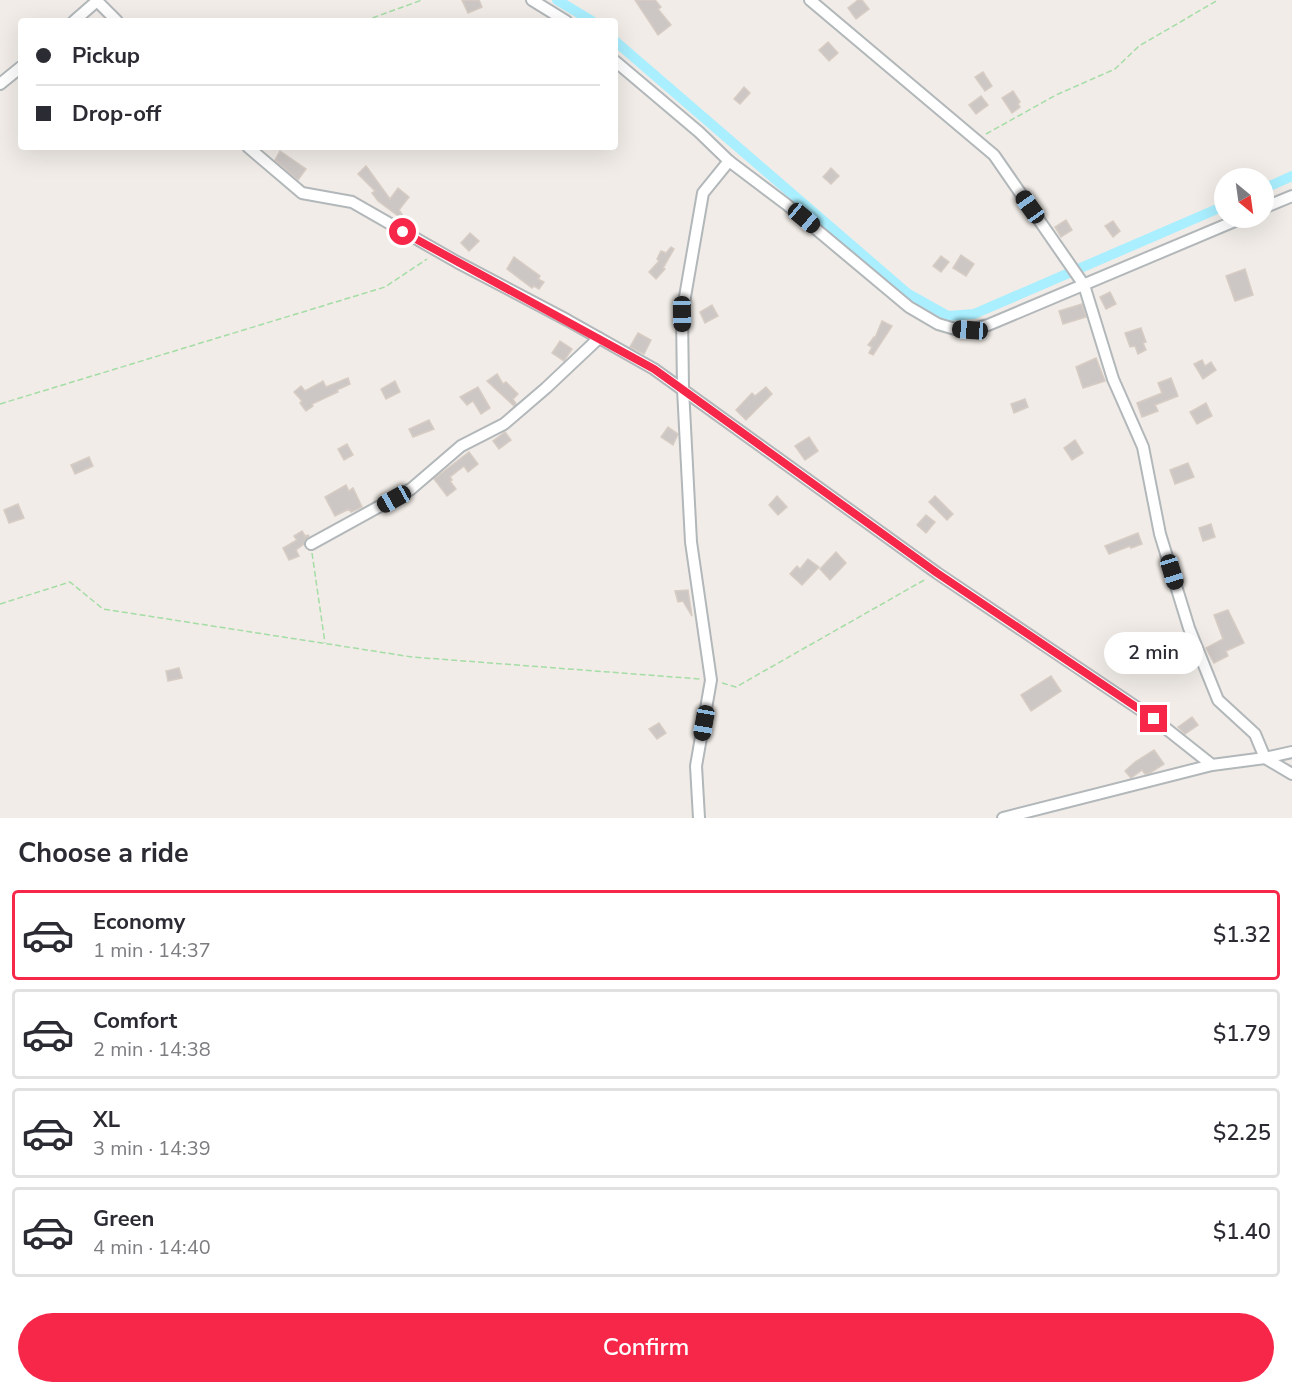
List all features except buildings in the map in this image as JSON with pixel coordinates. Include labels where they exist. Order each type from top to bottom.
[{"type":"street","points":[[532,0],[561,18]]},
{"type":"street","points":[[810,0],[994,155],[1084,285],[1113,379],[1143,447],[1160,534],[1189,628],[1218,700],[1255,734],[1265,758],[1292,774]]},
{"type":"street","points":[[77,18],[96,1],[114,18]]},
{"type":"street","points":[[618,64],[699,132],[729,161],[786,204],[909,307],[938,324],[970,330],[988,325],[1218,228]]},
{"type":"street","points":[[0,84],[18,69]]},
{"type":"street","points":[[252,150],[302,193],[351,202],[654,369],[937,573],[1154,719],[1212,765]]},
{"type":"street","points":[[699,818],[696,766],[711,680],[691,542],[683,389],[682,314],[703,193],[729,161]]},
{"type":"street","points":[[1274,203],[1292,196]]},
{"type":"street","points":[[311,544],[411,489],[461,446],[504,424],[599,338]]},
{"type":"street","points":[[1003,818],[1212,765],[1292,752]]},
{"type":"path","points":[[372,18],[422,0]]},
{"type":"path","points":[[976,140],[1056,95],[1115,69],[1139,46],[1218,0]]},
{"type":"path","points":[[0,404],[385,287],[438,251]]},
{"type":"path","points":[[311,544],[325,643]]},
{"type":"path","points":[[0,604],[70,582],[103,609],[412,657],[711,680],[736,687],[937,573]]},
{"type":"waterway","points":[[557,0],[587,18]]},
{"type":"waterway","points":[[618,44],[907,293],[948,316],[974,314],[1214,210]]},
{"type":"waterway","points":[[1274,184],[1292,176]]},
{"type":"route","points":[[403,232],[654,369],[937,573],[1154,719]]}]
